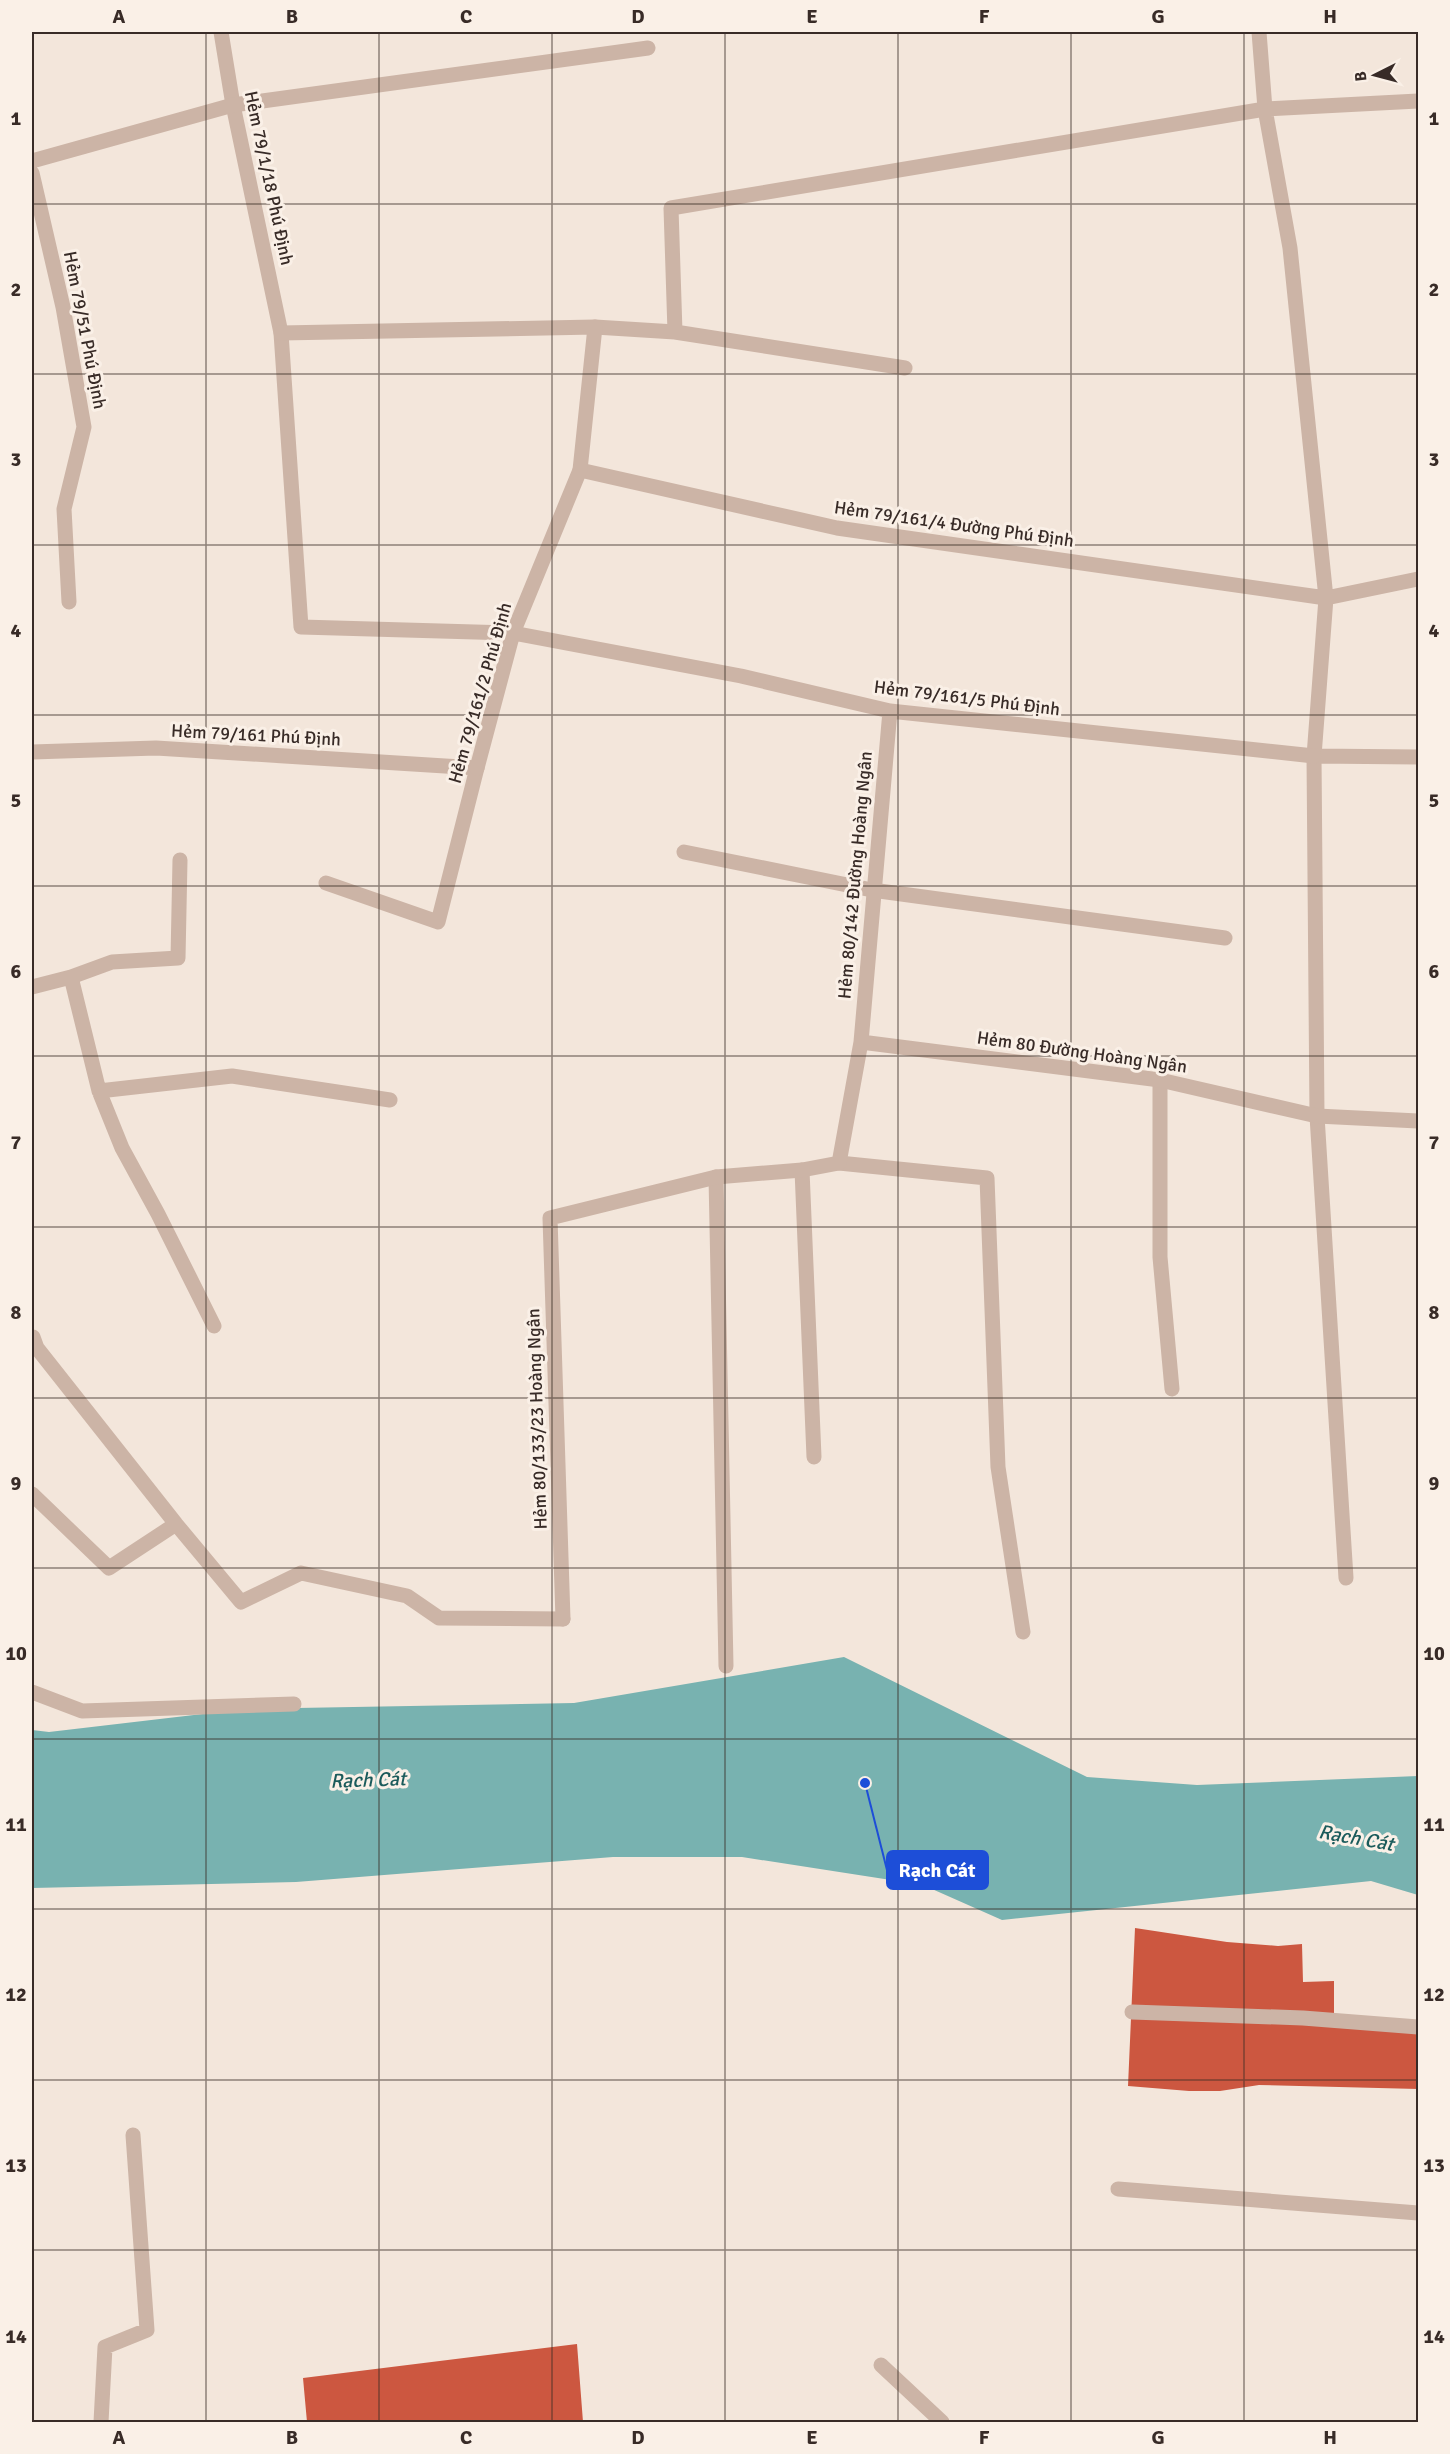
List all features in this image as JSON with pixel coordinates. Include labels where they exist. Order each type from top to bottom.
[{"type":"street","name":"Hẻm 79/1/18 Phú Định","points":[[221,32],[233,105],[281,333],[301,627],[513,633]]},
{"type":"street","points":[[1259,32],[1265,109],[1290,248],[1326,598],[1314,756],[1317,1116],[1346,1578]]},
{"type":"street","points":[[32,161],[233,105],[648,48]]},
{"type":"street","points":[[675,332],[671,208],[1265,109],[1419,101]]},
{"type":"street","name":"Hẻm 79/51 Phú Định","points":[[32,173],[63,307],[84,427],[64,510],[69,602]]},
{"type":"street","points":[[281,333],[595,327],[675,332],[905,368]]},
{"type":"street","name":"Hẻm 79/161/2 Phú Định","points":[[326,883],[438,922],[513,633],[580,470],[595,327]]},
{"type":"street","name":"Hẻm 79/161/4 Đường Phú Định","points":[[580,470],[837,528],[1326,598],[1419,579]]},
{"type":"street","name":"Hẻm 79/161/5 Phú Định","points":[[513,633],[741,676],[890,711],[1314,756],[1419,757]]},
{"type":"street","name":"Hẻm 80/142 Đường Hoàng Ngân","points":[[861,1042],[890,711]]},
{"type":"street","name":"Hẻm 79/161 Phú Định","points":[[32,752],[156,748],[477,768]]},
{"type":"street","points":[[684,852],[873,890],[1225,939]]},
{"type":"street","points":[[32,987],[71,977],[112,962],[178,958],[180,860]]},
{"type":"street","points":[[71,977],[99,1091],[122,1148],[214,1326]]},
{"type":"street","points":[[839,1163],[861,1042]]},
{"type":"street","name":"Hẻm 80 Đường Hoàng Ngân","points":[[861,1042],[1160,1080],[1317,1116],[1419,1121]]},
{"type":"street","points":[[99,1091],[232,1076],[390,1100]]},
{"type":"street","points":[[1160,1080],[1160,1257],[1172,1389]]},
{"type":"street","points":[[726,1666],[716,1178],[802,1170],[839,1163],[987,1178],[998,1467],[1023,1632]]},
{"type":"street","points":[[802,1170],[814,1457]]},
{"type":"street","name":"Hẻm 80/133/23 Hoàng Ngân","points":[[176,1524],[241,1602],[301,1572],[406,1596],[439,1618],[562,1619],[550,1218],[716,1178]]},
{"type":"street","points":[[32,1338],[33,1336],[37,1348],[176,1524],[110,1568],[32,1494]]},
{"type":"street","points":[[32,1692],[82,1711],[294,1704]]},
{"type":"street","points":[[1132,2012],[1303,2018],[1419,2027]]},
{"type":"street","points":[[100,2422],[105,2347],[147,2330],[133,2135]]},
{"type":"street","points":[[1118,2189],[1419,2213]]},
{"type":"street","points":[[881,2365],[942,2422]]},
{"type":"water","points":[[844,1657],[1087,1777],[1197,1785],[1418,1776],[1418,1895],[1371,1881],[1002,1920],[923,1885],[742,1857],[613,1857],[296,1882],[32,1888],[32,1730],[49,1732],[245,1709],[574,1703]]},
{"type":"building","points":[[1135,1928],[1227,1942],[1278,1946],[1302,1944],[1303,1982],[1334,1981],[1334,2020],[1418,2027],[1418,2089],[1259,2085],[1220,2091],[1189,2091],[1128,2086]]},
{"type":"building","points":[[577,2344],[583,2422],[307,2422],[303,2378]]},
{"type":"place","name":"Rạch Cát","points":[[865,1783]]}]
